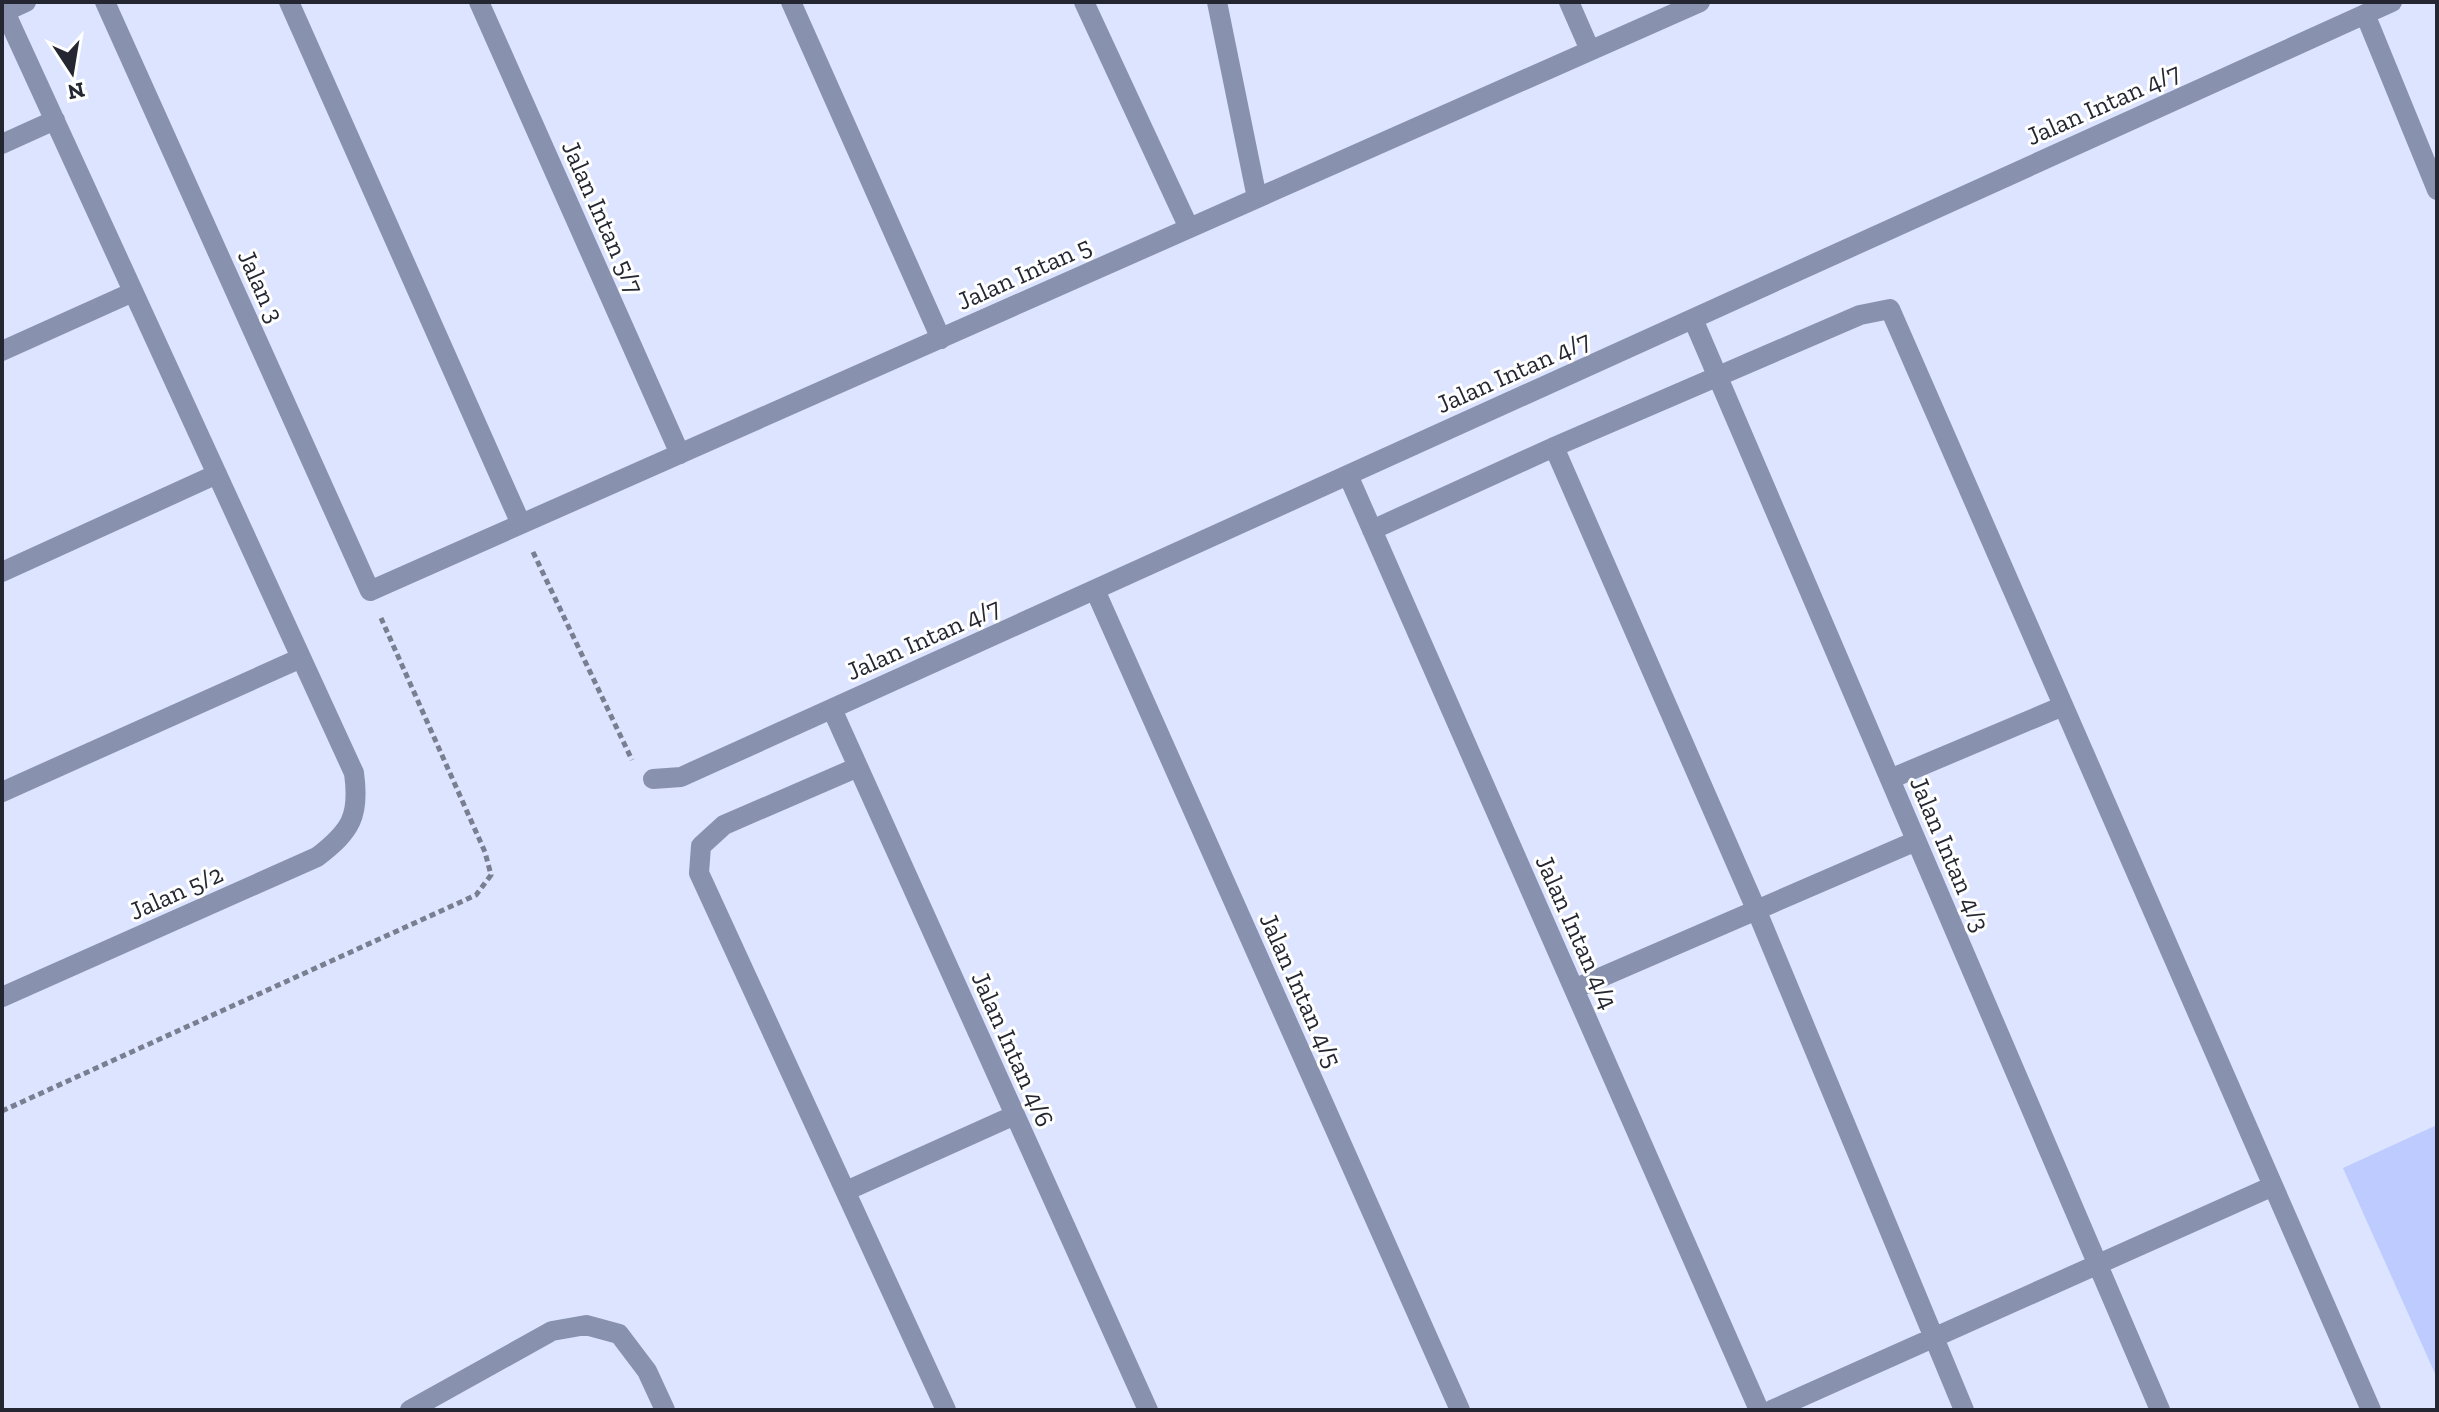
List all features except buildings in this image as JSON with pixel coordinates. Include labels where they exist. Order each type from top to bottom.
[{"type":"street","points":[[2,792],[301,658],[3,12],[26,2]]},
{"type":"street","name":"Jalan 3","points":[[105,2],[370,591]]},
{"type":"street","points":[[289,2],[521,524]]},
{"type":"street","name":"Jalan Intan 5/7","points":[[479,2],[680,454]]},
{"type":"street","points":[[791,2],[941,339]]},
{"type":"street","points":[[1084,2],[1189,228]]},
{"type":"street","points":[[1217,2],[1257,198]]},
{"type":"street","points":[[1569,2],[1590,50]]},
{"type":"street","name":"Jalan Intan 5","points":[[370,591],[1700,2]]},
{"type":"street","name":"Jalan Intan 4/7","points":[[653,779],[681,777],[2392,2]]},
{"type":"street","points":[[2365,14],[2437,190]]},
{"type":"street","points":[[2,144],[55,120]]},
{"type":"street","points":[[2,351],[133,292]]},
{"type":"street","points":[[1372,530],[1554,447],[1860,315],[1890,309],[2371,1410]]},
{"type":"street","name":"Jalan Intan 4/3","points":[[1693,319],[2160,1410]]},
{"type":"street","points":[[1554,447],[1756,909],[1964,1410]]},
{"type":"street","points":[[2,572],[217,474]]},
{"type":"street","name":"Jalan Intan 4/4","points":[[1348,475],[1759,1410]]},
{"type":"street","name":"Jalan Intan 4/5","points":[[1095,590],[1460,1410]]},
{"type":"street","name":"Jalan 5/2","points":[[2,997],[317,857],[341,839],[355,814],[354,773],[301,658]]},
{"type":"street","points":[[1890,779],[2063,706]]},
{"type":"street","name":"Jalan Intan 4/6","points":[[832,709],[1148,1410]]},
{"type":"street","points":[[858,767],[724,825],[701,846],[699,873],[946,1410]]},
{"type":"street","points":[[1574,989],[1916,841]]},
{"type":"street","points":[[846,1191],[1015,1115]]},
{"type":"street","points":[[1772,1410],[2273,1186]]},
{"type":"street","points":[[410,1410],[552,1331],[586,1325],[619,1334],[647,1371],[665,1410]]},
{"type":"path","points":[[521,524],[623,745],[637,769],[653,779]]},
{"type":"path","points":[[2,1111],[476,895],[491,875],[485,852],[370,591]]},
{"type":"shaded area","points":[[2437,1125],[2437,1378],[2343,1168]]}]
